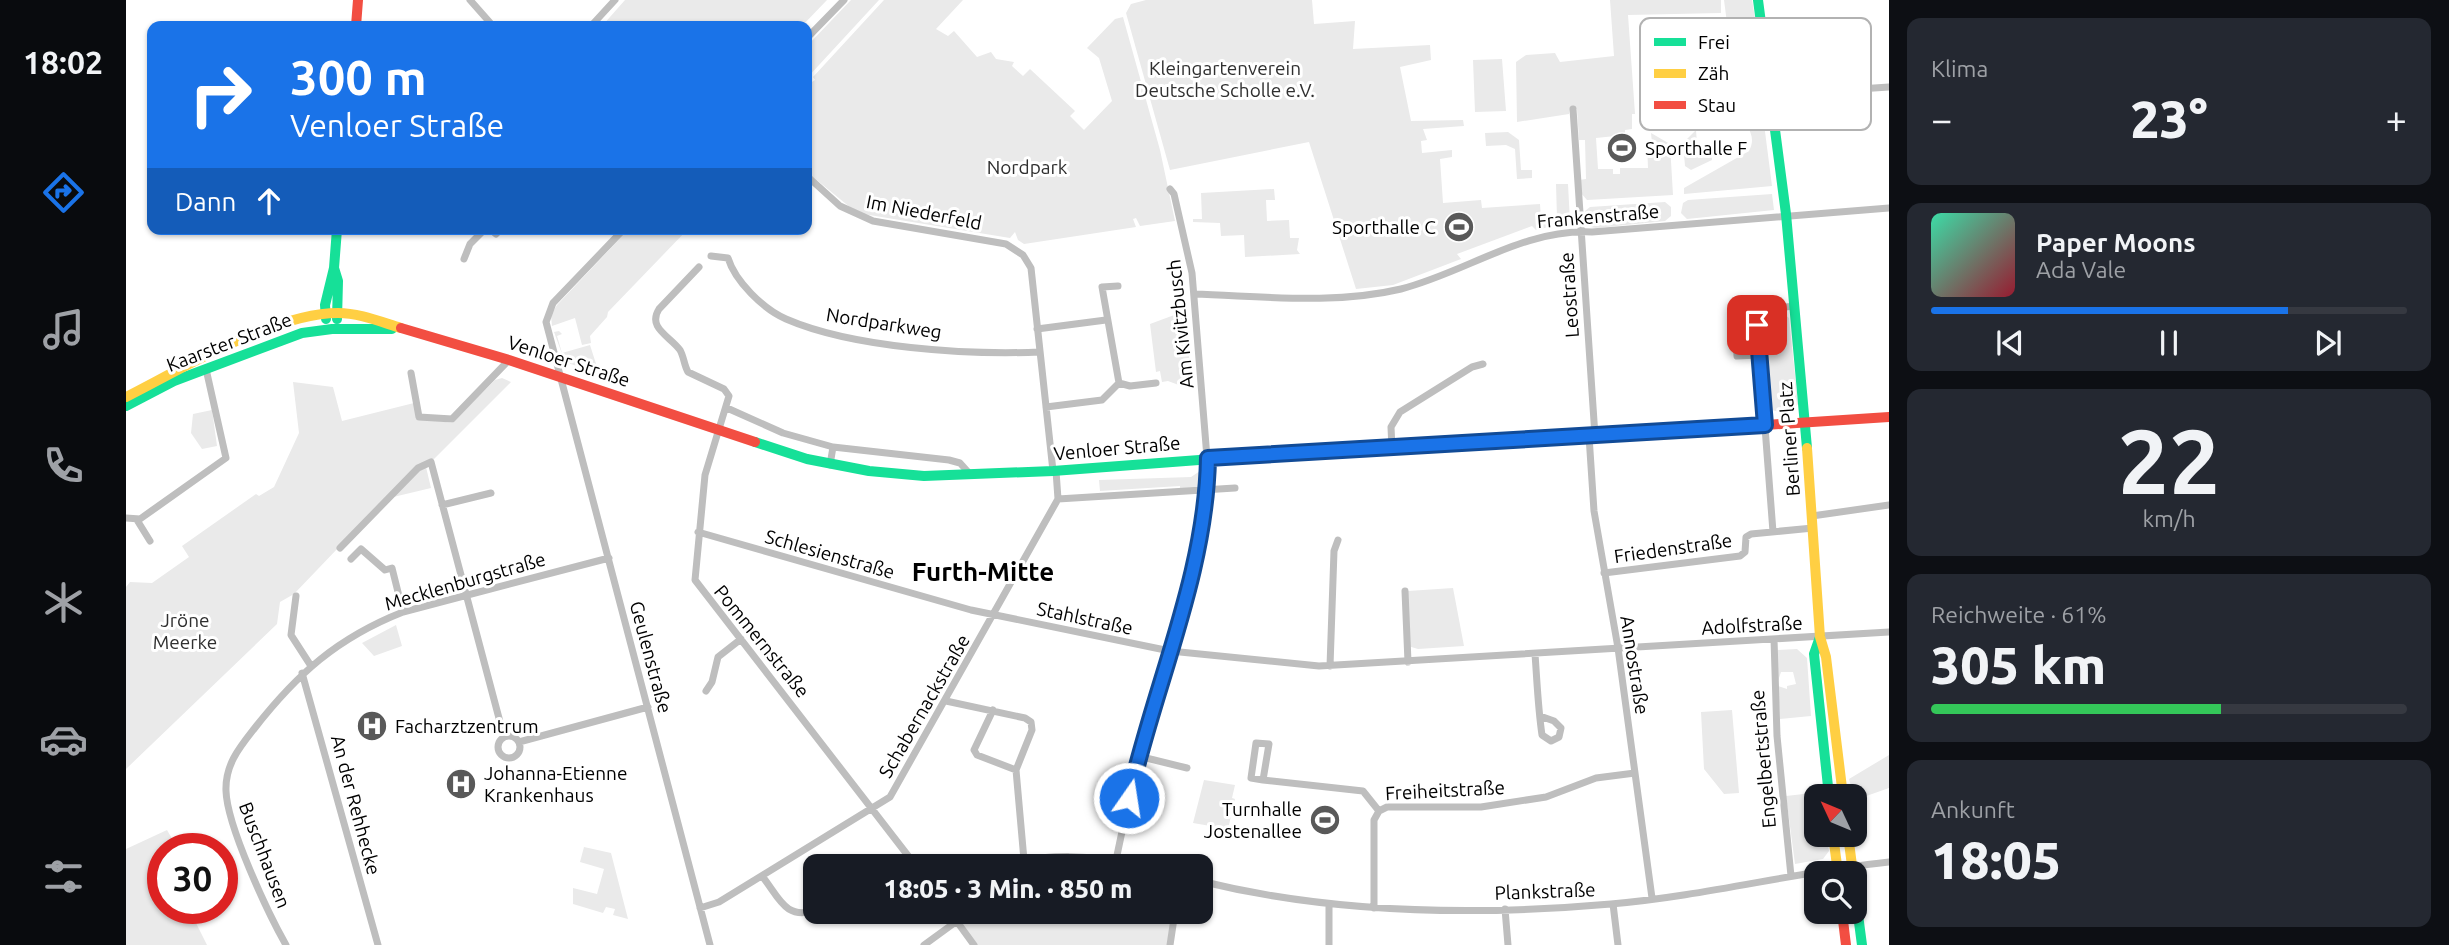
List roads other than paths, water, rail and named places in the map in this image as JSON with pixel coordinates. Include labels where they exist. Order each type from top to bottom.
[{"type":"main road","points":[[356,21],[358,0]]},
{"type":"main road","name":"Berliner Platz","points":[[1758,0],[1760,18]]},
{"type":"main road","name":"Berliner Platz","points":[[1775,130],[1786,214],[1806,422],[1820,637]]},
{"type":"main road","points":[[332,328],[325,314],[334,268],[337,235]]},
{"type":"main road","points":[[332,328],[338,313],[338,281],[334,268]]},
{"type":"main road","name":"Venloer Straße","points":[[325,314],[338,313],[407,330],[509,360],[830,465],[925,476],[1054,471],[1323,450],[1392,449],[1889,417]]},
{"type":"main road","name":"Kaarster Straße","points":[[126,397],[236,341],[286,323],[325,314]]},
{"type":"main road","name":"Venloer Straße","points":[[332,328],[407,330]]},
{"type":"main road","name":"Kaarster Straße","points":[[126,406],[206,369],[291,336],[332,328]]},
{"type":"main road","points":[[206,369],[208,359],[236,341]]},
{"type":"main road","points":[[1820,637],[1814,654],[1828,784]]},
{"type":"main road","points":[[1820,637],[1826,657],[1842,784]]},
{"type":"main road","points":[[1843,924],[1846,945]]},
{"type":"main road","points":[[1859,924],[1861,945]]},
{"type":"street","points":[[471,0],[489,21]]},
{"type":"street","points":[[596,21],[615,0]]},
{"type":"street","points":[[812,33],[844,0]]},
{"type":"street","points":[[1871,88],[1889,87]]},
{"type":"street","name":"Leostraße","points":[[1573,109],[1592,436]]},
{"type":"street","name":"Im Niederfeld","points":[[812,181],[840,206],[873,222],[1008,244],[1023,255],[1031,268],[1037,329]]},
{"type":"street","name":"Am Kivitzbusch","points":[[1117,854],[1138,756],[1191,576],[1206,490],[1208,458],[1194,294],[1184,233],[1174,194],[1170,189]]},
{"type":"street","name":"Frankenstraße","points":[[1194,294],[1341,297],[1381,293],[1420,283],[1531,238],[1786,214],[1889,208]]},
{"type":"street","points":[[464,259],[470,244],[480,235]]},
{"type":"street","name":"Geulenstraße","points":[[618,235],[549,308],[547,328],[710,945]]},
{"type":"street","name":"Nordparkweg","points":[[711,256],[728,258],[734,274],[770,309],[798,323],[890,343],[1008,353],[1040,352]]},
{"type":"street","points":[[699,267],[659,309],[655,323],[679,350],[688,372],[727,391],[727,408],[720,429]]},
{"type":"street","points":[[1118,286],[1102,287],[1119,383]]},
{"type":"street","points":[[1759,355],[1740,357],[1736,354],[1735,312],[1795,306]]},
{"type":"street","name":"Berliner Platz","points":[[1756,309],[1773,532]]},
{"type":"street","points":[[1106,320],[1037,329],[1058,499],[1235,488]]},
{"type":"street","points":[[411,373],[419,417],[452,419],[509,360]]},
{"type":"street","points":[[1392,449],[1391,427],[1400,412],[1472,367],[1483,364]]},
{"type":"street","points":[[126,519],[137,520],[181,492],[226,458],[206,369]]},
{"type":"street","points":[[1046,407],[1102,400],[1119,383]]},
{"type":"street","points":[[1119,383],[1130,386],[1156,383]]},
{"type":"street","name":"Venloer Straße","points":[[727,408],[783,433],[833,447],[949,460],[960,463],[969,474]]},
{"type":"street","name":"Pommernstraße","points":[[720,429],[705,475],[694,568],[697,584],[906,854]]},
{"type":"street","name":"Annostraße","points":[[1592,436],[1594,510],[1618,648],[1652,898]]},
{"type":"street","points":[[830,465],[833,447]]},
{"type":"street","points":[[340,548],[418,468],[431,462],[505,737],[498,749],[505,758],[517,755],[519,742]]},
{"type":"street","points":[[442,505],[491,493]]},
{"type":"street","name":"Schabernackstraße","points":[[700,908],[719,902],[890,797],[1058,499]]},
{"type":"street","points":[[1812,516],[1889,505]]},
{"type":"street","points":[[137,520],[150,541]]},
{"type":"street","points":[[1773,532],[1813,528]]},
{"type":"street","name":"Schlesienstraße","points":[[698,532],[994,615]]},
{"type":"street","name":"Friedenstraße","points":[[1604,573],[1740,556],[1745,552],[1748,535],[1773,532]]},
{"type":"street","points":[[1330,666],[1334,551],[1338,540]]},
{"type":"street","points":[[351,559],[361,549],[385,570],[393,568],[403,612]]},
{"type":"street","name":"Mecklenburgstraße","points":[[302,674],[363,630],[403,612],[609,558]]},
{"type":"street","points":[[1405,591],[1408,662]]},
{"type":"street","points":[[296,596],[290,635],[312,666]]},
{"type":"street","name":"Stahlstraße","points":[[994,615],[1170,651],[1330,666],[1408,662]]},
{"type":"street","name":"Adolfstraße","points":[[1408,662],[1889,632]]},
{"type":"street","points":[[706,691],[712,682],[718,657],[741,639]]},
{"type":"street","name":"Engelbertstraße","points":[[1774,639],[1777,743],[1791,876]]},
{"type":"street","points":[[1535,654],[1539,716]]},
{"type":"street","name":"Buschhausen","points":[[286,945],[254,878],[231,815],[226,778],[237,751],[284,691],[302,674]]},
{"type":"street","name":"An der Rehhecke","points":[[302,674],[377,945]]},
{"type":"street","points":[[946,701],[993,710],[1031,722],[1032,730],[1016,770],[1023,854]]},
{"type":"street","points":[[519,742],[648,707]]},
{"type":"street","points":[[993,710],[974,750],[977,755],[1016,770]]},
{"type":"street","points":[[505,737],[513,737],[519,742]]},
{"type":"street","points":[[1256,743],[1269,744],[1264,780],[1251,778],[1256,743]]},
{"type":"street","points":[[1138,756],[1186,768]]},
{"type":"street","name":"Freiheitstraße","points":[[1264,780],[1363,791],[1379,811],[1387,807],[1460,809],[1536,799],[1561,793],[1596,778],[1635,773]]},
{"type":"street","points":[[1374,908],[1374,820],[1379,811]]},
{"type":"street","name":"Plankstraße","points":[[1867,867],[1889,862]]},
{"type":"street","name":"Plankstraße","points":[[1213,884],[1277,898],[1329,905],[1505,909],[1613,904],[1804,875]]},
{"type":"street","points":[[762,876],[790,912],[803,914]]},
{"type":"street","points":[[1613,904],[1618,945]]},
{"type":"street","points":[[1329,905],[1329,945]]},
{"type":"street","points":[[1505,909],[1508,945]]},
{"type":"street","points":[[925,945],[953,924]]},
{"type":"street","points":[[959,924],[974,945]]},
{"type":"street","points":[[1170,945],[1173,924]]},
{"type":"place","name":"Sporthalle F","points":[[1622,148]]},
{"type":"place","name":"Sporthalle C","points":[[1459,227]]},
{"type":"place","name":"Facharztzentrum","points":[[372,726]]},
{"type":"place","name":"Johanna-Etienne Krankenhaus","points":[[461,784]]},
{"type":"place","name":"Turnhalle Jostenallee","points":[[1325,820]]},
{"type":"district","name":"Furth-Mitte","points":[[983,571]]},
{"type":"park label","name":"Kleingartenverein Deutsche Scholle e.V.","points":[[1225,79]]},
{"type":"park label","name":"Nordpark","points":[[1027,167]]},
{"type":"park label","name":"Jröne Meerke","points":[[185,631]]}]
